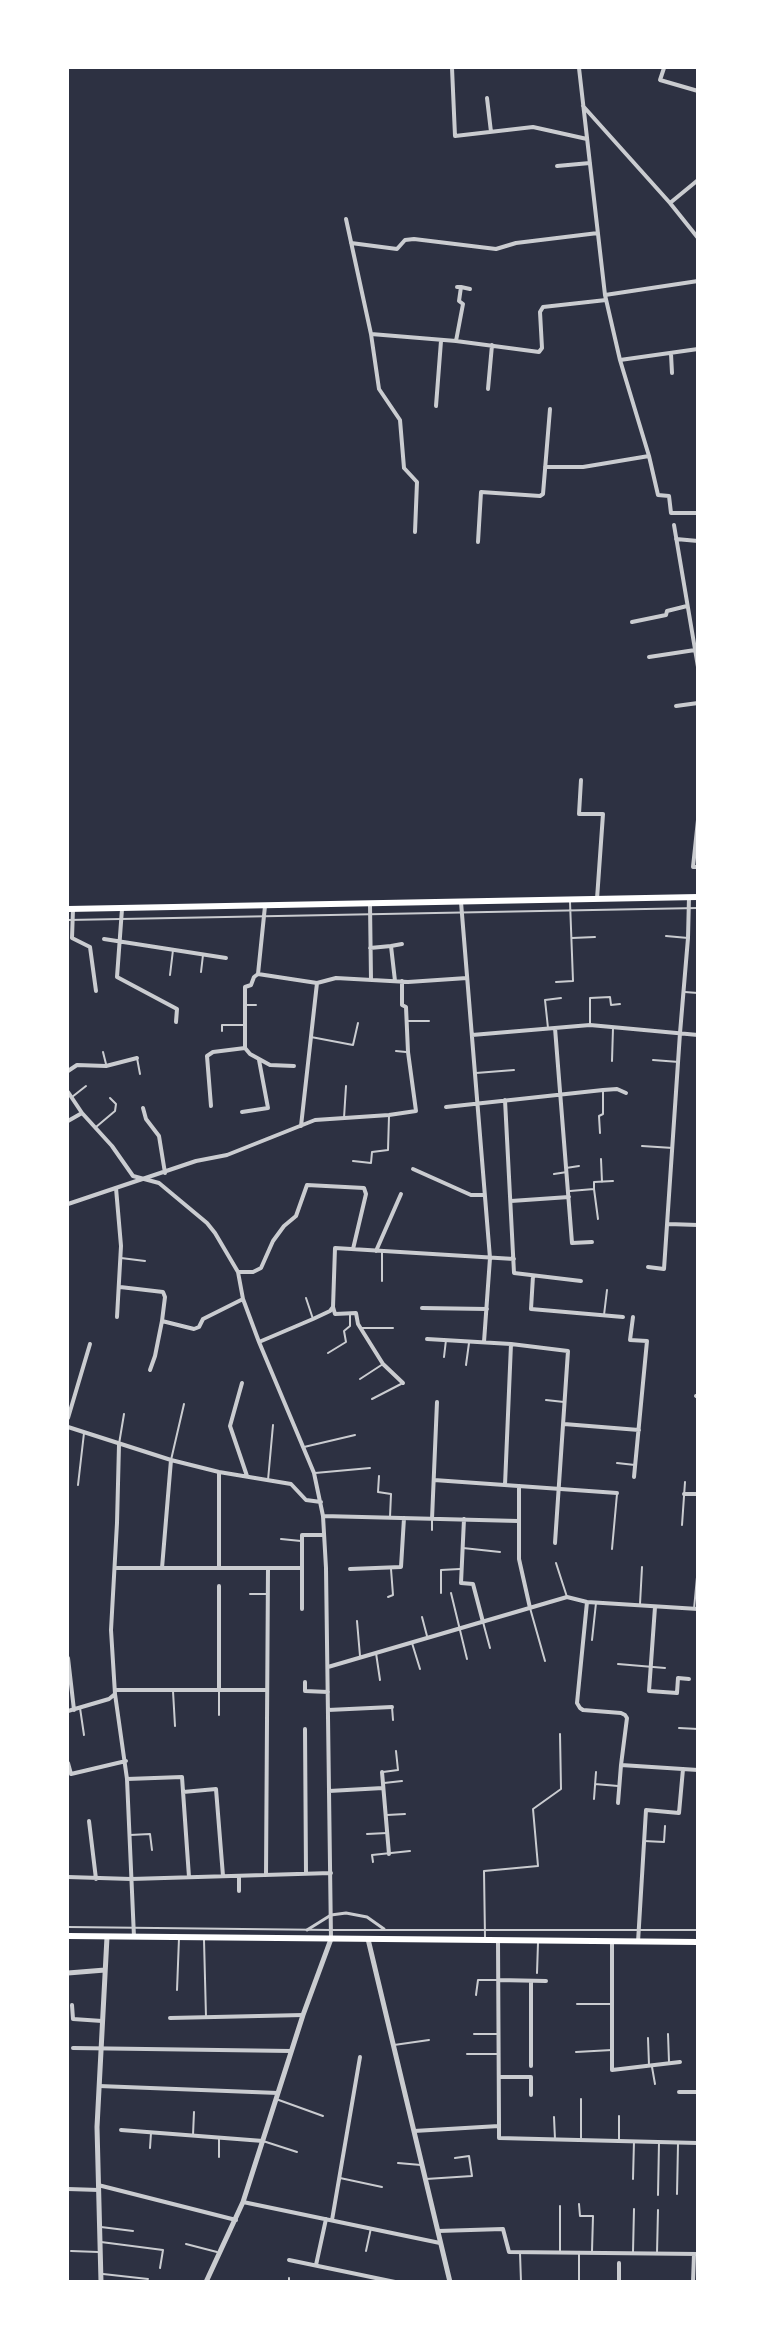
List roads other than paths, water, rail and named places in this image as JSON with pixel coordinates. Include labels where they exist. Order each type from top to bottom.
[{"type":"main road","points":[[70,909],[698,897]]},
{"type":"main road","points":[[68,1936],[698,1942]]},
{"type":"street","points":[[452,68],[455,136],[533,127],[587,139]]},
{"type":"street","points":[[579,68],[606,297],[620,360],[649,456],[658,495],[669,496],[672,512],[698,513]]},
{"type":"street","points":[[664,68],[660,80],[698,91]]},
{"type":"street","points":[[487,98],[491,132]]},
{"type":"street","points":[[583,106],[670,203],[698,238]]},
{"type":"street","points":[[557,166],[590,163]]},
{"type":"street","points":[[670,203],[698,180]]},
{"type":"street","points":[[346,219],[371,334],[379,389],[400,420],[404,468],[417,482],[415,532]]},
{"type":"street","points":[[693,233],[698,229]]},
{"type":"street","points":[[351,243],[397,249],[405,240],[414,239],[496,249],[516,243],[598,233]]},
{"type":"street","points":[[371,334],[542,351],[541,309],[698,281]]},
{"type":"street","points":[[456,341],[463,304],[458,301],[459,287],[470,289]]},
{"type":"street","points":[[436,406],[441,341]]},
{"type":"street","points":[[488,388],[492,345]]},
{"type":"street","points":[[620,360],[698,349]]},
{"type":"street","points":[[671,354],[672,373]]},
{"type":"street","points":[[478,542],[480,492],[542,495],[550,409]]},
{"type":"street","points":[[545,468],[582,467],[649,456]]},
{"type":"street","points":[[674,525],[698,667]]},
{"type":"street","points":[[676,539],[698,541]]},
{"type":"street","points":[[632,622],[666,616],[667,611],[687,606]]},
{"type":"street","points":[[692,633],[698,633]]},
{"type":"street","points":[[649,658],[695,650]]},
{"type":"street","points":[[676,706],[698,703]]},
{"type":"street","points":[[581,780],[579,814],[603,814],[597,899]]},
{"type":"street","points":[[698,820],[693,867],[698,867]]},
{"type":"street","points":[[648,1267],[664,1269],[688,938],[689,897]]},
{"type":"street","points":[[461,902],[490,1258],[484,1342]]},
{"type":"street","points":[[370,904],[371,980]]},
{"type":"street","points":[[265,906],[258,974],[254,977],[251,985],[245,987],[243,1005],[245,1048],[259,1060],[270,1065],[294,1066]]},
{"type":"street","points":[[70,909],[72,938],[90,947],[96,991]]},
{"type":"street","points":[[122,909],[117,978],[177,1009],[176,1022]]},
{"type":"street","points":[[104,938],[226,958]]},
{"type":"street","points":[[370,948],[402,944]]},
{"type":"street","points":[[391,946],[396,981]]},
{"type":"street","points":[[258,974],[317,983],[336,978],[402,981],[467,978]]},
{"type":"street","points":[[68,1204],[165,1173],[196,1161],[227,1155],[315,1120],[389,1116],[416,1111],[408,1052],[406,1007],[402,1005],[402,981]]},
{"type":"street","points":[[301,1126],[317,983]]},
{"type":"street","points":[[472,1035],[590,1025],[698,1035]]},
{"type":"street","points":[[555,1028],[572,1243],[592,1242]]},
{"type":"street","points":[[211,1106],[208,1056],[213,1052],[245,1048]]},
{"type":"street","points":[[68,1071],[77,1064],[106,1066],[137,1058]]},
{"type":"street","points":[[242,1112],[268,1108],[259,1060]]},
{"type":"street","points":[[446,1107],[603,1090],[617,1089],[626,1093]]},
{"type":"street","points":[[68,1092],[82,1113],[112,1146],[133,1176],[141,1180],[159,1183],[207,1224],[220,1240],[238,1272],[243,1299],[259,1342],[314,1473],[323,1516],[328,1667],[331,1939],[303,2015],[243,2202],[206,2282]]},
{"type":"street","points":[[506,1100],[514,1273],[581,1280]]},
{"type":"street","points":[[143,1108],[146,1118],[159,1136],[165,1173]]},
{"type":"street","points":[[68,1120],[82,1113]]},
{"type":"street","points":[[413,1169],[471,1195],[485,1195]]},
{"type":"street","points":[[238,1272],[253,1272],[261,1268],[273,1241],[284,1226],[296,1216],[306,1185],[364,1188],[366,1194],[352,1249]]},
{"type":"street","points":[[116,1188],[122,1236],[117,1317]]},
{"type":"street","points":[[376,1251],[402,1194]]},
{"type":"street","points":[[511,1201],[569,1197]]},
{"type":"street","points":[[668,1224],[698,1225]]},
{"type":"street","points":[[403,1383],[383,1364],[361,1328],[356,1313],[335,1314],[333,1307],[333,1250],[338,1248],[514,1259]]},
{"type":"street","points":[[533,1276],[531,1309],[623,1317]]},
{"type":"street","points":[[120,1287],[163,1292],[165,1297],[155,1356],[150,1370]]},
{"type":"street","points":[[162,1321],[197,1328],[203,1319],[243,1299]]},
{"type":"street","points":[[259,1342],[330,1311],[333,1307]]},
{"type":"street","points":[[422,1308],[487,1309]]},
{"type":"street","points":[[633,1317],[630,1340],[647,1340],[634,1477]]},
{"type":"street","points":[[427,1339],[512,1344],[566,1350],[569,1354],[555,1544]]},
{"type":"street","points":[[68,1418],[90,1344]]},
{"type":"street","points":[[505,1485],[512,1344]]},
{"type":"street","points":[[242,1383],[230,1426],[247,1476]]},
{"type":"street","points":[[432,1519],[437,1402]]},
{"type":"street","points":[[564,1424],[638,1430]]},
{"type":"street","points":[[68,1427],[119,1445],[171,1460],[219,1472],[291,1484],[306,1500],[321,1502]]},
{"type":"street","points":[[119,1445],[116,1568],[112,1630],[115,1692],[128,1779],[134,1937]]},
{"type":"street","points":[[162,1568],[171,1460]]},
{"type":"street","points":[[219,1472],[219,1568]]},
{"type":"street","points":[[434,1480],[617,1493]]},
{"type":"street","points":[[519,1486],[519,1559],[530,1608]]},
{"type":"street","points":[[684,1494],[698,1494]]},
{"type":"street","points":[[323,1516],[518,1521]]},
{"type":"street","points":[[350,1569],[391,1569],[402,1566],[404,1518]]},
{"type":"street","points":[[464,1520],[461,1583],[473,1584],[483,1622]]},
{"type":"street","points":[[302,1609],[302,1535],[324,1535]]},
{"type":"street","points":[[116,1568],[301,1568]]},
{"type":"street","points":[[266,1875],[268,1568]]},
{"type":"street","points":[[219,1586],[219,1690]]},
{"type":"street","points":[[328,1667],[567,1597],[596,1603],[696,1609]]},
{"type":"street","points":[[587,1602],[577,1703],[583,1710],[626,1715],[618,1803]]},
{"type":"street","points":[[656,1607],[649,1691],[677,1694],[678,1678],[689,1679]]},
{"type":"street","points":[[68,1658],[74,1710]]},
{"type":"street","points":[[305,1682],[305,1691],[328,1692]]},
{"type":"street","points":[[68,1711],[109,1699],[115,1692],[267,1690]]},
{"type":"street","points":[[328,1710],[392,1707]]},
{"type":"street","points":[[305,1729],[306,1873]]},
{"type":"street","points":[[68,1763],[70,1774],[126,1762]]},
{"type":"street","points":[[622,1765],[698,1770]]},
{"type":"street","points":[[638,1942],[646,1810],[680,1813],[683,1769]]},
{"type":"street","points":[[382,1772],[389,1854]]},
{"type":"street","points":[[128,1779],[182,1777],[189,1877]]},
{"type":"street","points":[[329,1791],[383,1788]]},
{"type":"street","points":[[183,1792],[216,1789],[223,1876]]},
{"type":"street","points":[[90,1821],[96,1879]]},
{"type":"street","points":[[68,1877],[131,1879],[330,1873]]},
{"type":"street","points":[[239,1876],[239,1891]]},
{"type":"street","points":[[307,1930],[331,1915],[346,1913],[356,1914],[372,1920],[384,1929]]},
{"type":"street","points":[[101,2282],[97,2126],[107,1937]]},
{"type":"street","points":[[368,1939],[450,2282]]},
{"type":"street","points":[[498,1940],[499,2138],[698,2143]]},
{"type":"street","points":[[612,1941],[612,2070],[680,2062]]},
{"type":"street","points":[[68,1972],[105,1970]]},
{"type":"street","points":[[498,1980],[546,1981]]},
{"type":"street","points":[[531,1981],[531,2066]]},
{"type":"street","points":[[72,2005],[73,2018],[102,2021]]},
{"type":"street","points":[[170,2018],[303,2015]]},
{"type":"street","points":[[73,2048],[291,2051]]},
{"type":"street","points":[[332,2220],[360,2057]]},
{"type":"street","points":[[499,2077],[531,2077],[531,2095]]},
{"type":"street","points":[[99,2086],[277,2096]]},
{"type":"street","points":[[679,2092],[698,2092]]},
{"type":"street","points":[[414,2131],[499,2126]]},
{"type":"street","points":[[121,2130],[263,2141]]},
{"type":"street","points":[[68,2189],[99,2187],[236,2220]]},
{"type":"street","points":[[243,2202],[440,2243]]},
{"type":"street","points":[[316,2265],[326,2219]]},
{"type":"street","points":[[438,2231],[499,2228],[504,2232],[508,2251],[696,2254],[693,2282]]},
{"type":"street","points":[[289,2260],[395,2282]]},
{"type":"street","points":[[619,2282],[620,2263]]},
{"type":"lane","points":[[556,982],[573,981],[570,900]]},
{"type":"lane","points":[[70,919],[698,908]]},
{"type":"lane","points":[[666,936],[688,938]]},
{"type":"lane","points":[[572,938],[595,937]]},
{"type":"lane","points":[[170,975],[173,950]]},
{"type":"lane","points":[[201,972],[203,955]]},
{"type":"lane","points":[[684,992],[698,994]]},
{"type":"lane","points":[[590,1025],[590,998],[610,997],[611,1005],[620,1004]]},
{"type":"lane","points":[[548,1028],[545,1000],[561,998]]},
{"type":"lane","points":[[243,1005],[256,1005]]},
{"type":"lane","points":[[407,1021],[429,1021]]},
{"type":"lane","points":[[311,1037],[353,1045],[358,1023]]},
{"type":"lane","points":[[222,1031],[222,1025],[244,1025]]},
{"type":"lane","points":[[612,1061],[613,1027]]},
{"type":"lane","points":[[396,1051],[408,1052]]},
{"type":"lane","points":[[103,1052],[106,1066]]},
{"type":"lane","points":[[137,1058],[140,1074]]},
{"type":"lane","points":[[653,1060],[678,1062]]},
{"type":"lane","points":[[475,1073],[514,1070]]},
{"type":"lane","points":[[71,1098],[86,1086]]},
{"type":"lane","points":[[344,1118],[346,1086]]},
{"type":"lane","points":[[600,1133],[599,1116],[603,1114],[603,1090]]},
{"type":"lane","points":[[95,1128],[115,1111],[116,1104],[110,1098]]},
{"type":"lane","points":[[352,1162],[372,1163],[372,1152],[388,1150],[389,1116]]},
{"type":"lane","points":[[642,1146],[673,1148]]},
{"type":"lane","points":[[601,1159],[602,1182]]},
{"type":"lane","points":[[554,1174],[579,1166]]},
{"type":"lane","points":[[598,1219],[594,1182],[612,1182]]},
{"type":"lane","points":[[568,1191],[594,1189]]},
{"type":"lane","points":[[382,1251],[382,1281]]},
{"type":"lane","points":[[121,1258],[145,1261]]},
{"type":"lane","points":[[604,1315],[607,1290]]},
{"type":"lane","points":[[306,1298],[313,1319]]},
{"type":"lane","points":[[328,1353],[346,1342],[344,1331],[350,1326],[350,1312]]},
{"type":"lane","points":[[361,1328],[393,1328]]},
{"type":"lane","points":[[444,1357],[446,1340]]},
{"type":"lane","points":[[466,1365],[469,1342]]},
{"type":"lane","points":[[360,1379],[383,1364]]},
{"type":"lane","points":[[372,1399],[403,1383]]},
{"type":"lane","points":[[546,1400],[566,1402]]},
{"type":"lane","points":[[171,1460],[184,1404]]},
{"type":"lane","points":[[119,1445],[124,1414]]},
{"type":"lane","points":[[268,1480],[273,1424]]},
{"type":"lane","points":[[78,1485],[84,1433]]},
{"type":"lane","points":[[303,1447],[355,1435]]},
{"type":"lane","points":[[617,1463],[635,1465]]},
{"type":"lane","points":[[314,1473],[370,1468]]},
{"type":"lane","points":[[379,1476],[378,1492],[391,1494],[390,1518]]},
{"type":"lane","points":[[682,1525],[685,1482]]},
{"type":"lane","points":[[612,1548],[617,1493]]},
{"type":"lane","points":[[432,1519],[432,1530]]},
{"type":"lane","points":[[281,1539],[301,1541]]},
{"type":"lane","points":[[463,1548],[500,1552]]},
{"type":"lane","points":[[556,1563],[567,1597]]},
{"type":"lane","points":[[640,1606],[642,1567]]},
{"type":"lane","points":[[388,1597],[393,1595],[391,1569]]},
{"type":"lane","points":[[441,1593],[441,1570],[461,1569]]},
{"type":"lane","points":[[696,1577],[696,1609]]},
{"type":"lane","points":[[451,1593],[467,1659]]},
{"type":"lane","points":[[250,1594],[268,1594]]},
{"type":"lane","points":[[592,1640],[596,1603]]},
{"type":"lane","points":[[530,1608],[545,1661]]},
{"type":"lane","points":[[422,1617],[427,1638]]},
{"type":"lane","points":[[357,1621],[360,1658]]},
{"type":"lane","points":[[483,1622],[490,1648]]},
{"type":"lane","points":[[412,1643],[420,1668]]},
{"type":"lane","points":[[376,1653],[380,1680]]},
{"type":"lane","points":[[618,1664],[665,1668]]},
{"type":"lane","points":[[173,1690],[175,1726]]},
{"type":"lane","points":[[219,1690],[219,1715]]},
{"type":"lane","points":[[392,1707],[393,1720]]},
{"type":"lane","points":[[80,1708],[84,1734]]},
{"type":"lane","points":[[679,1728],[698,1729]]},
{"type":"lane","points":[[485,1940],[484,1871],[538,1866],[533,1808],[561,1789],[560,1734]]},
{"type":"lane","points":[[382,1772],[398,1770],[396,1751]]},
{"type":"lane","points":[[594,1799],[596,1772]]},
{"type":"lane","points":[[383,1783],[402,1781]]},
{"type":"lane","points":[[595,1784],[620,1786]]},
{"type":"lane","points":[[385,1815],[405,1814]]},
{"type":"lane","points":[[643,1840],[664,1842],[665,1826]]},
{"type":"lane","points":[[367,1834],[387,1833]]},
{"type":"lane","points":[[129,1836],[150,1834],[152,1850]]},
{"type":"lane","points":[[373,1862],[372,1855],[410,1852]]},
{"type":"lane","points":[[68,1927],[307,1930],[485,1928],[698,1930]]},
{"type":"lane","points":[[176,1990],[179,1937]]},
{"type":"lane","points":[[204,1938],[206,2017]]},
{"type":"lane","points":[[537,1973],[538,1941]]},
{"type":"lane","points":[[476,1996],[478,1980],[498,1980]]},
{"type":"lane","points":[[577,2004],[612,2004]]},
{"type":"lane","points":[[474,2034],[498,2034]]},
{"type":"lane","points":[[668,2034],[669,2063]]},
{"type":"lane","points":[[648,2038],[655,2084]]},
{"type":"lane","points":[[394,2045],[429,2040]]},
{"type":"lane","points":[[576,2052],[612,2050]]},
{"type":"lane","points":[[467,2054],[498,2054]]},
{"type":"lane","points":[[277,2096],[323,2116]]},
{"type":"lane","points":[[581,2099],[581,2140]]},
{"type":"lane","points":[[193,2136],[194,2112]]},
{"type":"lane","points":[[619,2116],[619,2141]]},
{"type":"lane","points":[[554,2117],[555,2140]]},
{"type":"lane","points":[[150,2148],[151,2132]]},
{"type":"lane","points":[[219,2137],[219,2157]]},
{"type":"lane","points":[[263,2141],[297,2152]]},
{"type":"lane","points":[[633,2179],[634,2142]]},
{"type":"lane","points":[[658,2194],[659,2142]]},
{"type":"lane","points":[[677,2194],[678,2143]]},
{"type":"lane","points":[[425,2179],[472,2176],[469,2156],[455,2158]]},
{"type":"lane","points":[[398,2163],[422,2166]]},
{"type":"lane","points":[[339,2178],[382,2187]]},
{"type":"lane","points":[[579,2204],[580,2216],[593,2216],[592,2253]]},
{"type":"lane","points":[[560,2206],[560,2253]]},
{"type":"lane","points":[[633,2254],[634,2209]]},
{"type":"lane","points":[[657,2254],[658,2210]]},
{"type":"lane","points":[[100,2227],[133,2231]]},
{"type":"lane","points":[[366,2251],[371,2228]]},
{"type":"lane","points":[[100,2242],[163,2250],[160,2268]]},
{"type":"lane","points":[[186,2244],[220,2253]]},
{"type":"lane","points":[[71,2250],[100,2252]]},
{"type":"lane","points":[[520,2252],[521,2282]]},
{"type":"lane","points":[[579,2282],[580,2253]]},
{"type":"lane","points":[[101,2274],[148,2279]]},
{"type":"lane","points":[[289,2282],[290,2278]]}]
